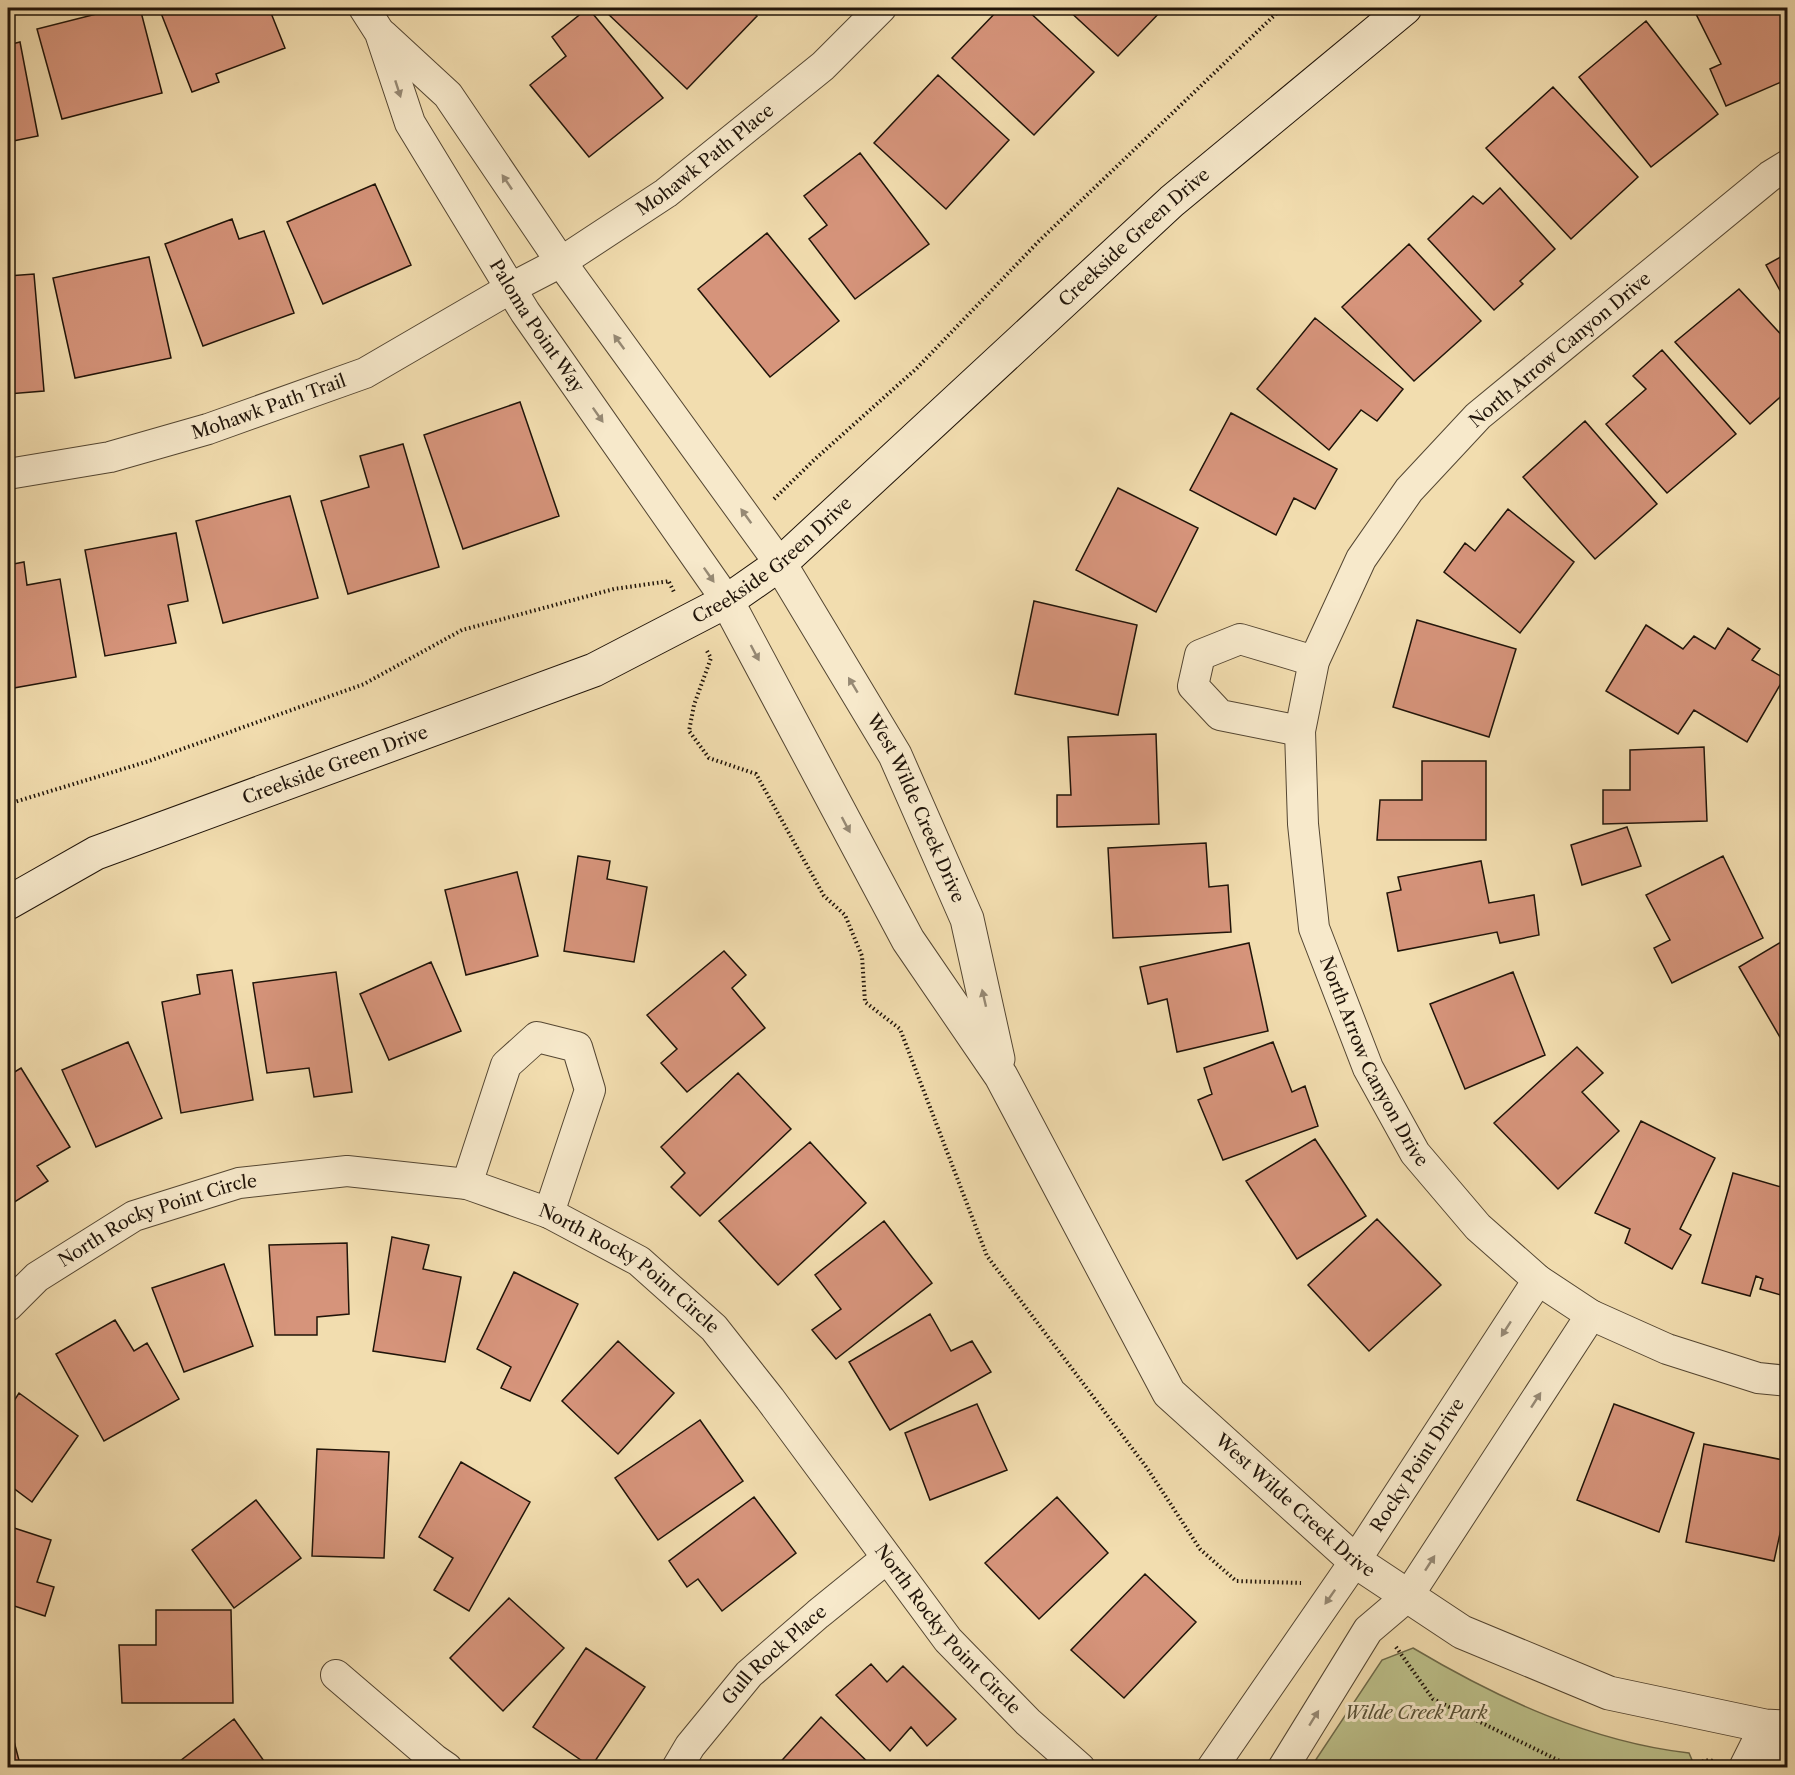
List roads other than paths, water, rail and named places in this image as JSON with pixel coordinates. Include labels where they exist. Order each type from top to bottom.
[{"type":"street","name":"Paloma Point Way","points":[[364,8],[380,33],[410,123],[525,312],[727,601]]},
{"type":"street","name":"Mohawk Path Place","points":[[511,288],[561,262],[666,194],[823,66],[881,8]]},
{"type":"street","name":"Creekside Green Drive","points":[[8,903],[96,853],[594,670],[727,601],[780,564],[1172,201],[1405,8]]},
{"type":"street","name":"Paloma Point Way","points":[[380,33],[448,95],[561,262],[780,564]]},
{"type":"street","name":"North Arrow Canyon Drive","points":[[1788,165],[1770,176],[1478,416],[1409,490],[1361,559],[1314,661],[1300,731],[1303,824],[1314,928],[1368,1068],[1415,1154],[1478,1227],[1538,1280],[1592,1315],[1667,1349],[1758,1378],[1788,1381]]},
{"type":"street","name":"Mohawk Path Trail","points":[[8,474],[110,457],[208,429],[365,373],[511,288]]},
{"type":"street","name":"West Wilde Creek Drive","points":[[780,564],[895,755],[967,919],[1001,1076]]},
{"type":"street","name":"West Wilde Creek Drive","points":[[727,601],[908,940],[1001,1076],[1169,1393],[1355,1561],[1462,1632],[1609,1693],[1776,1727]]},
{"type":"street","points":[[1300,731],[1220,715],[1193,686],[1200,656],[1240,639],[1314,661]]},
{"type":"street","points":[[467,1184],[506,1065],[537,1037],[577,1047],[590,1089],[549,1214]]},
{"type":"street","name":"North Rocky Point Circle","points":[[8,1306],[37,1277],[134,1216],[239,1183],[346,1171],[467,1184],[549,1214],[639,1261],[714,1328],[770,1399],[948,1640],[1028,1722],[1080,1767]]},
{"type":"street","name":"Rocky Point Drive","points":[[1212,1767],[1355,1561],[1538,1280]]},
{"type":"street","points":[[1283,1767],[1368,1630],[1408,1596],[1592,1315]]},
{"type":"street","name":"Gull Rock Place","points":[[677,1767],[690,1746],[749,1674],[887,1558]]},
{"type":"street","points":[[336,1676],[434,1759],[447,1767]]},
{"type":"street","points":[[1744,1767],[1776,1727]]},
{"type":"street","points":[[1773,1767],[1776,1727]]},
{"type":"park label","name":"Wilde Creek Park","points":[[1416,1713]]}]
